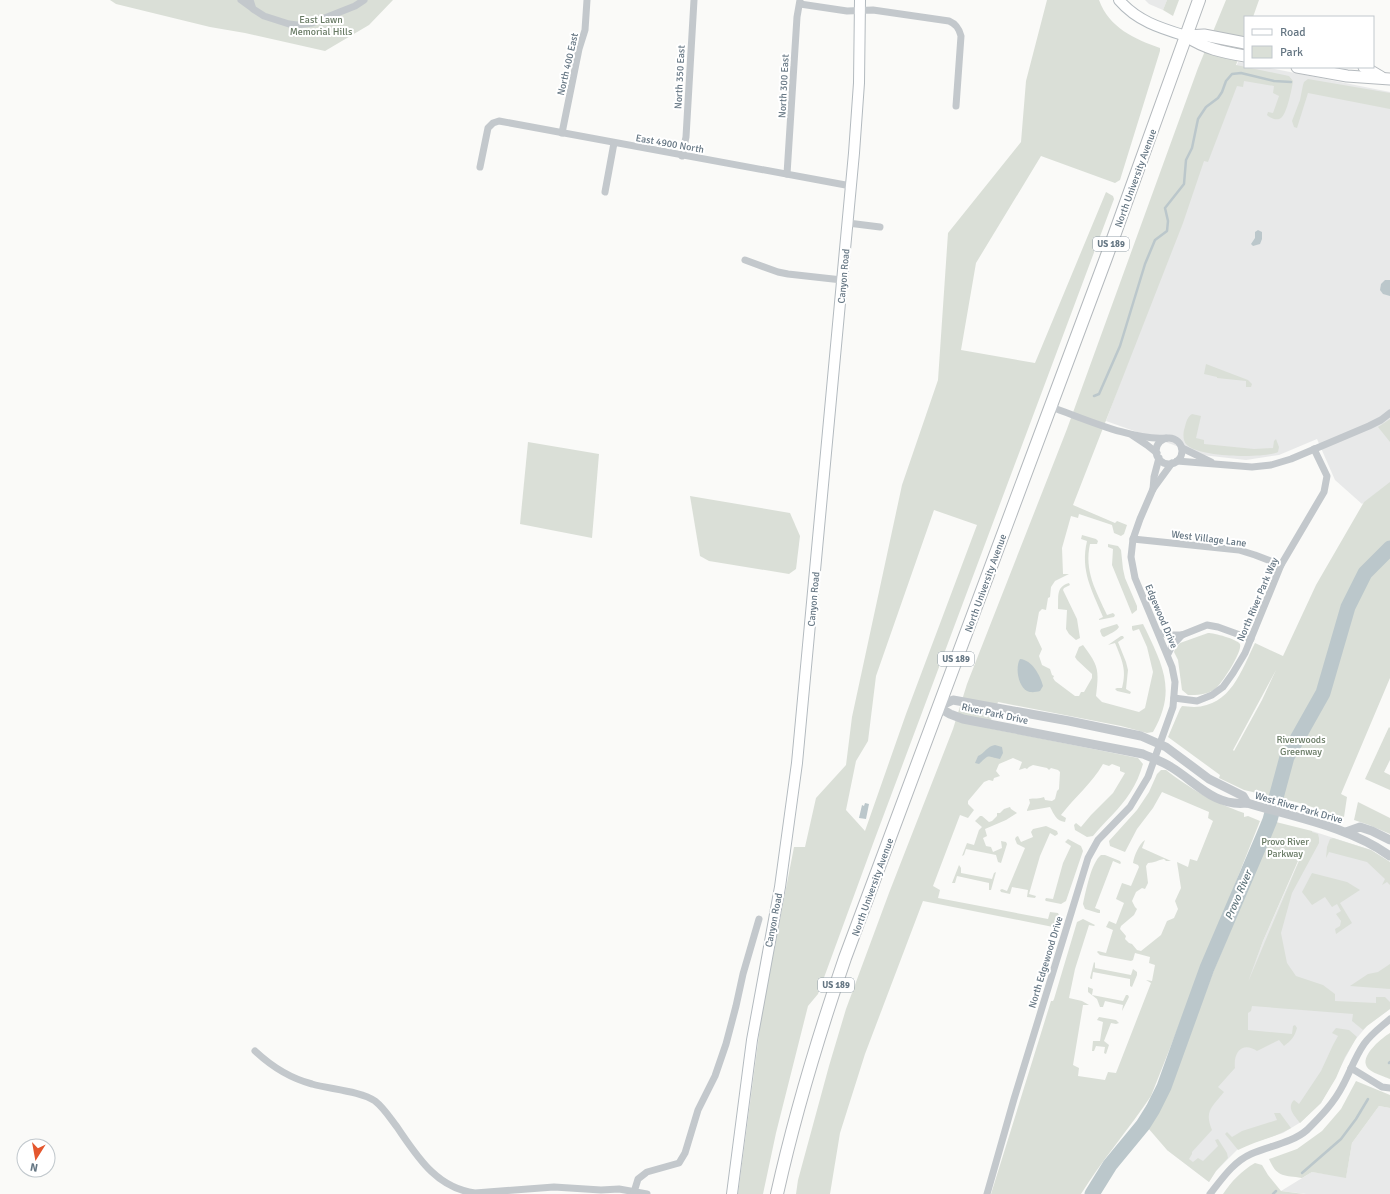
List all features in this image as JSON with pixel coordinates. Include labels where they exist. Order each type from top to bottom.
[{"type":"highway","name":"North University Avenue","points":[[777,1194],[800,1100],[812,1057],[830,1003],[938,707],[1106,258],[1199,0]]},
{"type":"main road","name":"Canyon Road","points":[[732,1194],[752,1040],[780,887],[796,777],[848,223],[859,83],[860,0]]},
{"type":"main road","points":[[1120,0],[1135,16],[1146,23],[1186,36],[1199,44],[1214,50],[1244,56]]},
{"type":"main road","points":[[1186,36],[1204,35],[1244,43]]},
{"type":"main road","points":[[1303,68],[1347,76],[1386,78]]},
{"type":"main road","points":[[1366,68],[1386,78]]},
{"type":"street","points":[[241,0],[264,16],[285,23],[297,25],[312,23],[355,6],[364,0]]},
{"type":"street","points":[[250,0],[253,9]]},
{"type":"street","name":"North 400 East","points":[[562,133],[579,50],[585,30],[587,0]]},
{"type":"street","name":"North 350 East","points":[[682,156],[686,137],[694,0]]},
{"type":"street","points":[[800,2],[847,11],[873,10],[949,21],[954,24],[960,30],[961,36],[956,106]]},
{"type":"street","name":"North 300 East","points":[[787,174],[797,17],[800,2]]},
{"type":"street","name":"East 4900 North","points":[[480,167],[488,128],[493,123],[499,121],[851,186]]},
{"type":"street","points":[[605,192],[614,143]]},
{"type":"street","points":[[848,223],[880,227]]},
{"type":"street","points":[[745,260],[778,272],[842,280]]},
{"type":"street","points":[[1051,407],[1130,434],[1154,438],[1171,438],[1176,440],[1180,443],[1182,453],[1175,462]]},
{"type":"street","points":[[1130,434],[1147,445],[1163,461],[1213,463],[1235,466],[1261,466],[1280,463],[1374,424],[1390,413]]},
{"type":"street","points":[[1158,456],[1158,444],[1166,438]]},
{"type":"street","points":[[1182,448],[1213,463]]},
{"type":"street","name":"North River Park Way","points":[[1174,698],[1197,700],[1212,696],[1223,687],[1241,660],[1281,565],[1324,492],[1327,476],[1314,449]]},
{"type":"street","name":"Edgewood Drive","points":[[1157,751],[1170,715],[1174,698],[1174,674],[1168,654],[1133,571],[1132,557],[1133,539],[1153,489],[1158,456]]},
{"type":"street","name":"Edgewood Drive","points":[[1153,489],[1175,462]]},
{"type":"street","name":"West Village Lane","points":[[1133,539],[1239,550],[1255,554],[1281,565]]},
{"type":"street","points":[[1159,633],[1182,635],[1207,625],[1218,627],[1250,639]]},
{"type":"street","points":[[1168,654],[1172,646],[1182,635]]},
{"type":"street","name":"River Park Drive","points":[[938,707],[953,700],[1116,730],[1141,736],[1157,751]]},
{"type":"street","name":"River Park Drive","points":[[938,707],[963,719],[1143,754],[1157,751]]},
{"type":"street","name":"West River Park Drive","points":[[1157,751],[1243,796],[1247,803]]},
{"type":"street","name":"West River Park Drive","points":[[1157,751],[1172,767],[1197,787],[1223,801],[1247,803],[1346,832],[1380,849],[1390,856]]},
{"type":"street","name":"North Edgewood Drive","points":[[987,1194],[1014,1099],[1088,858],[1098,840],[1130,807],[1148,777],[1157,751]]},
{"type":"street","name":"West River Park Drive","points":[[1346,832],[1360,827],[1390,840]]},
{"type":"street","points":[[634,1192],[638,1179],[646,1172],[679,1163],[685,1153],[698,1110],[715,1076],[726,1044],[743,974],[759,919]]},
{"type":"street","points":[[1210,1194],[1224,1176],[1240,1161],[1250,1155],[1287,1141],[1305,1131],[1330,1107],[1344,1085],[1363,1045],[1375,1031],[1390,1019]]},
{"type":"street","points":[[254,1051],[272,1066],[292,1077],[310,1084],[365,1096],[374,1100],[383,1108],[428,1170],[462,1191],[475,1193],[554,1187],[601,1190],[619,1189],[647,1194]]},
{"type":"street","points":[[1351,1068],[1382,1086],[1390,1088]]},
{"type":"shaded area","points":[[1145,0],[1167,0],[1163,10],[1149,4]]},
{"type":"shaded area","points":[[1238,62],[1244,63],[1244,68],[1270,68],[1390,92],[1390,483],[1362,504],[1335,480],[1317,439],[1279,455],[1246,460],[1202,455],[1106,421]]},
{"type":"shaded area","points":[[1258,230],[1262,232],[1262,239],[1260,244],[1253,246],[1251,244],[1255,238],[1255,232]]},
{"type":"shaded area","points":[[1385,280],[1390,280],[1390,296],[1383,294],[1380,290],[1381,284]]},
{"type":"shaded area","points":[[1020,659],[1032,665],[1038,673],[1043,686],[1040,691],[1029,692],[1021,685],[1018,676],[1018,662]]},
{"type":"shaded area","points":[[995,745],[1002,747],[1003,753],[1000,759],[989,757],[985,758],[979,764],[975,763],[978,756]]},
{"type":"shaded area","points":[[865,803],[869,804],[866,819],[859,818],[862,805],[864,806]]},
{"type":"shaded area","points":[[1312,831],[1371,850],[1390,862],[1390,1009],[1367,1026],[1355,1040],[1321,1103],[1301,1122],[1283,1133],[1240,1147],[1216,1171],[1209,1182],[1167,1150],[1188,1124],[1235,1014],[1263,941]]},
{"type":"shaded area","points":[[1379,1106],[1390,1108],[1390,1194],[1306,1194],[1281,1191],[1312,1172],[1346,1177],[1352,1143]]},
{"type":"green space","name":"East Lawn Memorial Hills","points":[[110,0],[393,0],[369,25],[325,51],[245,33],[210,27],[116,4]]},
{"type":"green space","points":[[1047,0],[1099,0],[1103,10],[1116,25],[1141,41],[1160,48],[1120,180],[1115,183],[1041,156],[976,263],[961,350],[1035,363],[1106,192],[1113,196],[1114,199],[818,994],[808,1006],[776,1133],[763,1194],[738,1194],[762,1012],[794,847],[805,847],[816,798],[846,765],[852,717],[902,485],[938,380],[948,233],[1021,142],[1026,81]],"holes":[[[934,510],[977,525],[906,714],[865,831],[846,810],[856,761],[868,741],[876,676]]]},
{"type":"green space","points":[[1167,0],[1179,0],[1173,16],[1163,10]]},
{"type":"green space","points":[[1226,0],[1259,0],[1253,16],[1244,16],[1244,43],[1236,65],[1244,67],[1244,68],[1289,76],[1293,81],[1287,106],[1281,118],[1272,118],[1267,115],[1268,112],[1273,113],[1279,96],[1273,93],[1274,86],[1244,81],[1243,87],[1237,86],[1208,162],[1204,161],[1183,223],[1073,505],[1115,523],[1117,521],[1127,525],[1124,534],[1121,536],[1114,533],[1112,525],[1079,514],[1078,518],[1071,516],[1062,548],[1063,574],[1069,574],[1055,581],[1051,587],[1046,610],[1042,609],[1039,612],[1035,634],[1042,649],[1039,656],[1042,665],[1050,669],[1055,681],[1075,696],[1079,696],[1081,692],[1084,692],[1092,678],[1092,674],[1075,657],[1079,647],[1083,645],[1092,658],[1097,669],[1096,696],[1102,702],[1139,712],[1145,708],[1153,672],[1147,647],[1139,629],[1133,631],[1132,629],[1132,626],[1143,624],[1158,656],[1165,680],[1166,692],[1160,718],[1153,732],[1147,733],[1121,726],[998,702],[988,728],[1138,758],[1143,764],[1136,783],[1122,804],[1093,836],[1087,837],[1075,830],[1074,825],[1076,823],[1081,827],[1113,793],[1125,773],[1120,771],[1120,767],[1112,764],[1109,766],[1103,764],[1094,777],[1061,815],[1066,818],[1065,822],[1057,819],[1050,807],[1027,811],[1030,803],[1029,799],[1044,797],[1045,800],[1052,801],[1055,799],[1059,789],[1060,772],[1051,768],[1049,770],[1047,768],[1033,765],[1027,769],[1025,768],[1019,770],[1022,762],[1013,758],[999,764],[996,771],[1000,776],[994,778],[993,781],[989,780],[984,782],[968,801],[968,804],[974,810],[968,818],[960,815],[933,886],[940,890],[938,898],[1048,919],[1050,912],[1058,913],[1061,920],[1058,928],[923,901],[865,1054],[840,1133],[830,1194],[796,1194],[798,1180],[846,1009],[889,893],[953,729],[967,684],[1067,429],[1198,68]]},
{"type":"green space","points":[[1308,79],[1390,93],[1390,109],[1308,93],[1297,128],[1294,127],[1292,121],[1300,100],[1304,82]]},
{"type":"green space","points":[[1206,364],[1248,380],[1252,384],[1251,387],[1246,387],[1246,381],[1217,378],[1204,374]]},
{"type":"green space","points":[[1192,414],[1201,416],[1196,438],[1204,440],[1204,444],[1254,449],[1273,448],[1274,441],[1276,439],[1279,447],[1278,452],[1259,456],[1231,456],[1193,449],[1187,445],[1183,436],[1186,421]]},
{"type":"green space","points":[[1390,419],[1390,442],[1378,427]]},
{"type":"green space","points":[[528,442],[599,454],[592,538],[520,524]]},
{"type":"green space","name":"Riverwoods Greenway","points":[[1390,482],[1390,678],[1341,794],[1347,797],[1344,817],[1296,802],[1244,790],[1219,778],[1220,775],[1168,737],[1182,706],[1194,707],[1207,705],[1217,701],[1226,694],[1239,675],[1255,643],[1283,656],[1316,585],[1364,502]],"holes":[[[1276,670],[1262,700],[1234,751],[1233,750]]]},
{"type":"green space","points":[[690,496],[790,513],[800,536],[796,569],[789,574],[709,561],[700,556]]},
{"type":"green space","points":[[1082,535],[1098,541],[1097,544],[1090,544],[1090,572],[1095,589],[1107,615],[1113,613],[1115,615],[1114,617],[1099,620],[1103,617],[1088,580],[1085,562],[1087,541],[1081,539]]},
{"type":"green space","points":[[1108,544],[1118,546],[1121,550],[1125,578],[1137,606],[1137,610],[1132,614],[1112,565],[1113,549],[1108,547]]},
{"type":"green space","points":[[1069,583],[1070,585],[1063,590],[1077,619],[1080,638],[1076,640],[1066,629],[1067,610],[1058,609],[1058,597],[1060,590]]},
{"type":"green space","points":[[1117,624],[1119,627],[1116,630],[1104,637],[1102,636],[1100,631],[1101,629]]},
{"type":"green space","points":[[1208,633],[1235,640],[1240,644],[1240,648],[1231,668],[1215,689],[1205,694],[1188,695],[1182,690],[1178,660],[1174,652],[1180,643]]},
{"type":"green space","points":[[1121,636],[1124,638],[1118,642],[1128,670],[1126,689],[1131,692],[1130,694],[1117,691],[1115,689],[1122,688],[1124,670],[1115,643],[1108,645]]},
{"type":"green space","points":[[1389,727],[1390,760],[1384,772],[1390,775],[1390,790],[1365,779]]},
{"type":"green space","points":[[1161,770],[1166,770],[1185,784],[1213,800],[1244,813],[1244,817],[1248,816],[1260,821],[1151,1096],[1081,1194],[991,1194],[1051,1001],[1054,999],[1077,922],[1083,919],[1095,925],[1089,925],[1075,969],[1069,998],[1082,1001],[1089,1005],[1083,1005],[1073,1065],[1079,1068],[1078,1076],[1105,1080],[1108,1072],[1116,1073],[1151,983],[1146,980],[1152,981],[1155,965],[1149,963],[1150,957],[1135,953],[1133,960],[1131,961],[1100,955],[1097,952],[1106,953],[1113,930],[1106,927],[1109,921],[1116,924],[1124,903],[1116,899],[1122,883],[1131,886],[1139,867],[1133,863],[1134,857],[1139,847],[1145,840],[1142,848],[1171,861],[1166,861],[1164,859],[1148,863],[1146,866],[1148,883],[1145,889],[1142,888],[1136,892],[1132,901],[1137,909],[1134,915],[1121,926],[1120,929],[1126,936],[1125,939],[1137,950],[1141,951],[1161,935],[1167,921],[1174,918],[1178,909],[1175,901],[1181,888],[1177,862],[1188,867],[1190,859],[1197,861],[1213,821],[1208,818],[1209,812],[1162,792],[1153,808],[1137,829],[1125,852],[1110,846],[1109,841],[1137,810],[1149,792],[1157,774]]},
{"type":"green space","points":[[1358,802],[1390,818],[1390,834],[1354,820]]},
{"type":"green space","points":[[1010,807],[1017,813],[1006,820],[985,829],[987,836],[983,838],[986,846],[991,847],[993,852],[1002,848],[1001,841],[1006,842],[1007,844],[1001,863],[998,862],[996,855],[966,849],[964,855],[962,856],[967,843],[974,845],[979,830],[982,827],[975,821],[982,816],[989,822],[992,821],[997,816],[997,813],[1000,813],[1004,809]]},
{"type":"green space","name":"Provo River Parkway","points":[[1276,822],[1312,831],[1318,834],[1319,838],[1319,843],[1292,893],[1281,933],[1287,963],[1296,976],[1323,985],[1335,994],[1335,1001],[1376,1003],[1376,997],[1385,997],[1390,1002],[1390,1009],[1363,1030],[1352,1021],[1353,1014],[1252,1006],[1251,1011],[1248,1013],[1248,1030],[1292,1034],[1293,1026],[1295,1025],[1297,1028],[1292,1038],[1284,1046],[1279,1040],[1257,1051],[1247,1047],[1243,1048],[1237,1053],[1235,1058],[1235,1068],[1218,1087],[1224,1092],[1210,1110],[1209,1118],[1212,1130],[1192,1152],[1189,1159],[1193,1162],[1198,1158],[1203,1161],[1218,1146],[1215,1140],[1218,1139],[1227,1153],[1228,1158],[1216,1171],[1209,1182],[1167,1150],[1148,1128],[1158,1113],[1169,1089],[1214,970]],"holes":[[[1299,861],[1248,982],[1263,941]]]},
{"type":"green space","points":[[1046,826],[1057,831],[1058,834],[1055,836],[1050,833],[1040,856],[1029,894],[1036,896],[1035,898],[1027,897],[1028,890],[1012,887],[1010,894],[1001,892],[1000,890],[1002,889],[1007,891],[1025,848],[1017,844],[1015,839],[1016,837],[1018,836],[1021,842],[1033,837],[1031,832],[1033,829]]},
{"type":"green space","points":[[1333,838],[1371,850],[1390,862],[1390,885],[1387,882],[1382,885],[1385,879],[1367,862],[1329,852],[1326,858],[1327,847],[1330,839]]},
{"type":"green space","points":[[1068,839],[1081,846],[1083,851],[1066,901],[1061,904],[1046,901],[1046,898],[1053,899],[1063,863],[1071,846],[1065,842]]},
{"type":"green space","points":[[1101,855],[1105,855],[1120,861],[1121,863],[1120,864],[1113,861],[1095,908],[1100,910],[1100,913],[1098,913],[1085,909],[1083,904],[1094,864]]},
{"type":"green space","points":[[959,865],[961,868],[961,873],[992,879],[994,873],[996,872],[991,890],[989,890],[989,883],[957,876],[955,883],[952,883]]},
{"type":"green space","points":[[1312,873],[1347,882],[1360,890],[1340,903],[1352,923],[1336,934],[1335,929],[1340,926],[1341,921],[1336,914],[1341,911],[1337,904],[1332,907],[1325,897],[1312,905],[1302,892]]},
{"type":"green space","points":[[1094,962],[1095,968],[1131,975],[1133,969],[1137,972],[1137,975],[1132,987],[1130,986],[1130,979],[1093,972],[1091,979]]},
{"type":"green space","points":[[1390,964],[1390,989],[1350,986],[1368,974],[1378,972]]},
{"type":"green space","points":[[1088,987],[1093,989],[1092,995],[1123,1001],[1126,995],[1129,997],[1122,1011],[1123,1005],[1105,1001],[1103,1007],[1100,1007],[1097,999],[1088,992]]},
{"type":"green space","points":[[1099,1017],[1116,1020],[1119,1023],[1111,1023],[1104,1041],[1109,1045],[1106,1054],[1104,1053],[1105,1047],[1096,1046],[1094,1051],[1092,1051],[1093,1041],[1100,1041],[1103,1022],[1097,1020]]},
{"type":"green space","points":[[1336,1028],[1349,1030],[1357,1037],[1321,1103],[1300,1123],[1292,1112],[1292,1103],[1294,1100],[1299,1104],[1321,1071],[1338,1036],[1332,1033]]},
{"type":"green space","points":[[1390,1033],[1390,1079],[1370,1070],[1366,1065],[1366,1061],[1367,1056],[1374,1046]]},
{"type":"green space","points":[[1356,1081],[1390,1095],[1390,1108],[1379,1106],[1352,1143],[1346,1178],[1312,1172],[1302,1178],[1286,1176],[1278,1173],[1269,1159],[1297,1149],[1322,1131],[1341,1109]]},
{"type":"green space","points":[[1274,1113],[1280,1113],[1291,1128],[1238,1150],[1225,1134],[1227,1132],[1232,1137],[1242,1131],[1277,1120]]},
{"type":"green space","points":[[1255,1163],[1262,1165],[1281,1191],[1304,1194],[1223,1194],[1245,1169]]},
{"type":"waterway","points":[[1094,396],[1099,394],[1120,346],[1145,264],[1155,240],[1167,231],[1168,221],[1165,208],[1184,184],[1186,160],[1192,148],[1198,119],[1206,107],[1218,98],[1226,81],[1232,74],[1241,73],[1274,81],[1291,82]]},
{"type":"waterway","name":"Provo River","points":[[1092,1194],[1110,1165],[1143,1125],[1164,1087],[1207,968],[1270,820],[1287,757],[1323,693],[1348,607],[1365,573],[1390,548]]},
{"type":"waterway","points":[[1302,1173],[1341,1139],[1356,1119],[1368,1099]]},
{"type":"waterway","points":[[1273,1194],[1276,1191]]}]
